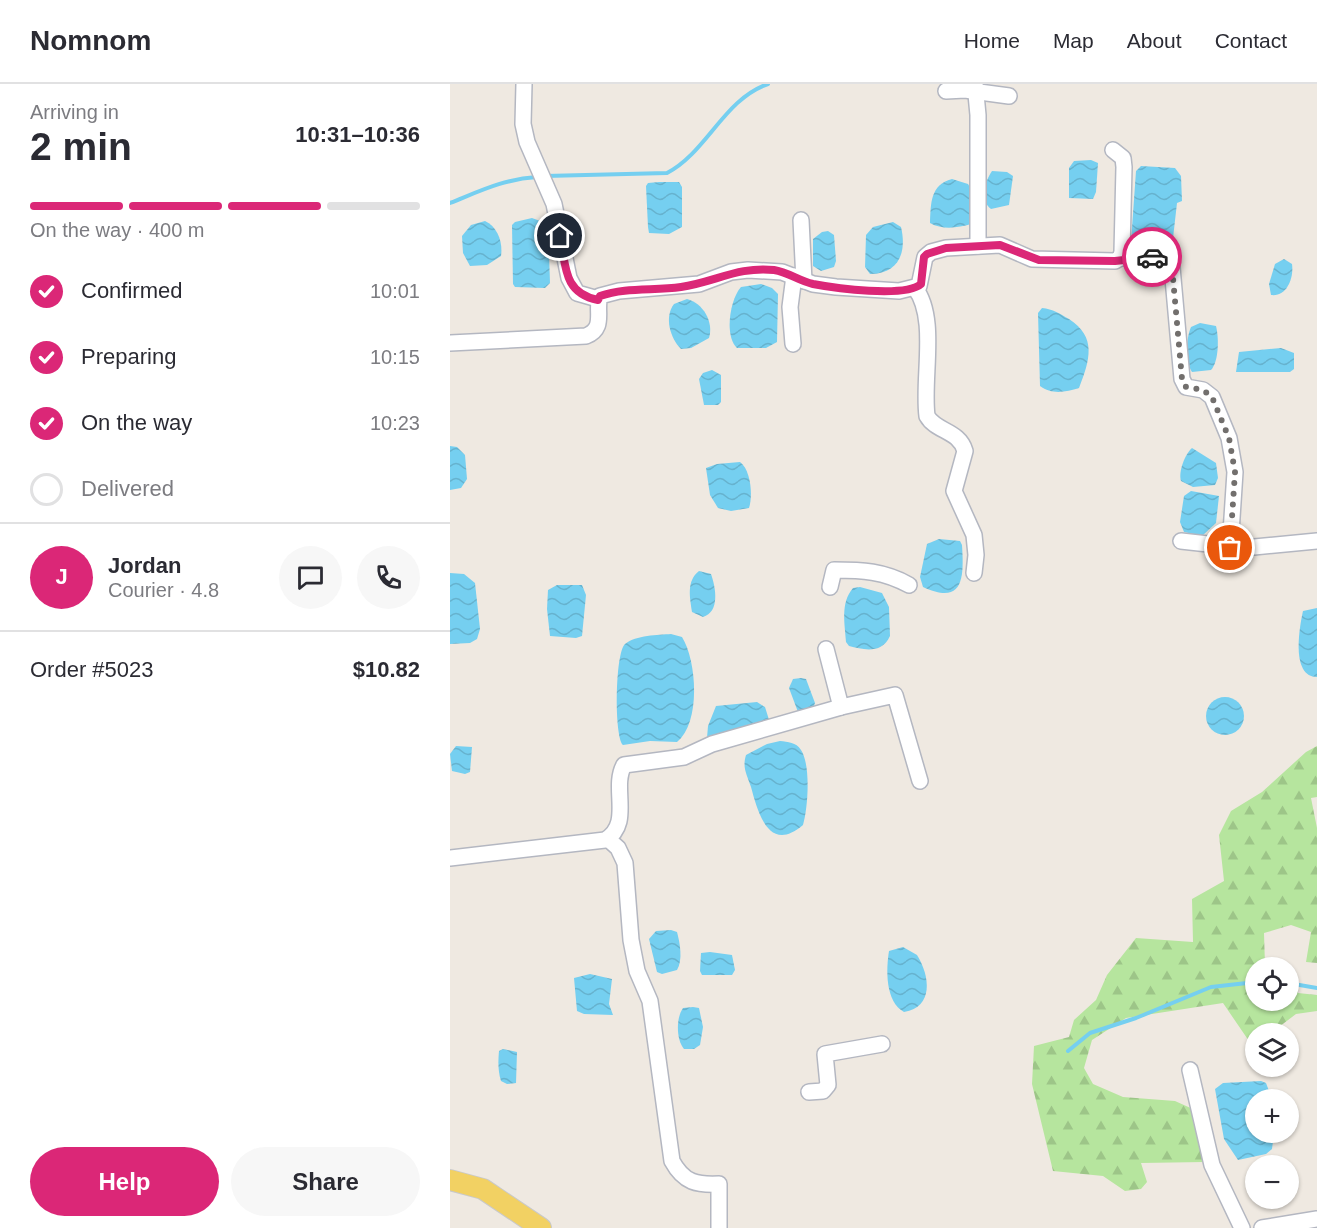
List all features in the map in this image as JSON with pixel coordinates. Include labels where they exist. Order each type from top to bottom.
[{"type":"main road","points":[[450,1180],[483,1189],[541,1228]]},
{"type":"street","points":[[524,84],[523,124],[526,142],[554,204],[569,278],[577,292],[598,300]]},
{"type":"street","points":[[975,87],[979,138],[978,246]]},
{"type":"street","points":[[946,92],[975,87],[1009,96]]},
{"type":"street","points":[[1113,150],[1123,158],[1124,167],[1120,258]]},
{"type":"street","points":[[793,344],[790,307],[799,279],[801,220]]},
{"type":"street","points":[[450,343],[586,336],[594,333],[598,326],[600,296],[619,291],[678,288],[748,270],[782,272],[799,279],[880,291],[915,288],[921,284],[924,257],[946,248],[1005,246],[1039,260],[1115,261],[1120,258],[1171,256],[1182,379],[1186,387],[1203,390],[1212,397],[1229,438],[1235,472],[1230,548]]},
{"type":"street","points":[[915,288],[923,298],[927,319],[927,416],[931,423],[960,439],[965,451],[954,491],[974,536],[976,555],[974,573]]},
{"type":"street","points":[[1181,541],[1230,548],[1317,541]]},
{"type":"street","points":[[830,587],[834,570],[866,570],[893,577],[909,585]]},
{"type":"street","points":[[826,649],[841,707]]},
{"type":"street","points":[[450,858],[597,842],[608,838],[618,826],[620,816],[619,773],[624,765],[684,757],[712,744],[841,707],[895,695],[920,781]]},
{"type":"street","points":[[608,838],[618,848],[625,863],[632,940],[637,971],[650,1001],[672,1161],[685,1179],[696,1185],[720,1184],[719,1228]]},
{"type":"street","points":[[809,1092],[824,1091],[828,1085],[825,1054],[882,1044]]},
{"type":"street","points":[[1190,1070],[1212,1166],[1242,1228]]},
{"type":"street","points":[[1262,1228],[1317,1219]]},
{"type":"green space","points":[[1317,746],[1317,797],[1311,798],[1317,828],[1317,963],[1306,962],[1311,932],[1291,925],[1264,933],[1265,957],[1245,957],[1245,1011],[1299,1011],[1299,993],[1317,995],[1317,1011],[1296,1014],[1284,1023],[1245,1023],[1245,1035],[1223,1003],[1126,1018],[1092,1040],[1084,1068],[1093,1084],[1123,1097],[1175,1101],[1195,1110],[1205,1162],[1141,1163],[1147,1182],[1141,1189],[1125,1191],[1103,1176],[1053,1171],[1032,1084],[1034,1046],[1069,1037],[1074,1020],[1096,1000],[1107,975],[1136,938],[1193,942],[1192,899],[1224,881],[1219,835],[1231,811],[1262,792],[1306,752]]},
{"type":"water","points":[[1091,160],[1098,163],[1096,192],[1093,199],[1069,198],[1069,168],[1074,161]]},
{"type":"water","points":[[1141,166],[1175,168],[1181,176],[1182,201],[1177,203],[1172,247],[1137,247],[1131,242],[1136,171]]},
{"type":"water","points":[[992,171],[1007,172],[1013,176],[1009,205],[991,209],[985,201],[984,190]]},
{"type":"water","points":[[952,179],[968,184],[971,189],[971,224],[961,227],[940,227],[930,223],[933,196],[939,186]]},
{"type":"water","points":[[679,182],[682,187],[682,227],[669,234],[649,233],[646,186],[648,183]]},
{"type":"water","points":[[532,218],[548,224],[550,283],[545,288],[515,287],[513,284],[512,225],[515,222]]},
{"type":"water","points":[[485,221],[499,236],[501,256],[487,265],[470,266],[463,253],[462,236],[471,225]]},
{"type":"water","points":[[893,222],[901,227],[903,236],[899,260],[888,270],[870,274],[865,267],[866,235],[873,227]]},
{"type":"water","points":[[828,231],[834,235],[836,261],[834,267],[821,271],[813,266],[813,239],[822,232]]},
{"type":"water","points":[[1284,259],[1292,264],[1292,275],[1285,290],[1277,295],[1271,295],[1269,284],[1275,264]]},
{"type":"water","points":[[761,284],[772,288],[778,294],[777,342],[766,348],[737,348],[733,342],[730,327],[734,300],[741,287]]},
{"type":"water","points":[[687,299],[693,301],[706,314],[710,332],[709,338],[691,348],[681,349],[671,333],[669,315],[674,304]]},
{"type":"water","points":[[1042,308],[1069,319],[1084,333],[1089,350],[1079,388],[1054,392],[1040,386],[1038,313]]},
{"type":"water","points":[[1200,323],[1216,326],[1217,355],[1211,370],[1192,372],[1187,356],[1188,337],[1191,327]]},
{"type":"water","points":[[1281,348],[1294,353],[1294,369],[1290,372],[1236,372],[1239,352]]},
{"type":"water","points":[[712,370],[721,375],[721,402],[718,405],[704,405],[699,379],[703,373]]},
{"type":"water","points":[[450,446],[457,447],[465,455],[467,479],[461,488],[450,490]]},
{"type":"water","points":[[1192,448],[1216,463],[1218,478],[1215,485],[1193,487],[1181,481],[1180,473],[1183,463]]},
{"type":"water","points":[[740,462],[747,471],[750,484],[749,508],[731,511],[718,508],[710,495],[706,468],[717,464]]},
{"type":"water","points":[[1191,491],[1219,496],[1216,523],[1202,536],[1184,532],[1180,522],[1184,496]]},
{"type":"water","points":[[939,539],[960,541],[962,545],[963,568],[959,585],[947,593],[923,587],[920,577],[927,544]]},
{"type":"water","points":[[699,571],[711,574],[715,592],[712,610],[703,617],[692,612],[690,596],[692,580]]},
{"type":"water","points":[[450,573],[464,574],[475,583],[480,629],[477,639],[470,643],[450,644]]},
{"type":"water","points":[[557,585],[582,585],[586,595],[582,636],[576,638],[550,636],[547,609],[548,590]]},
{"type":"water","points":[[860,587],[882,593],[889,607],[890,636],[887,642],[877,648],[861,649],[849,646],[846,642],[844,614],[846,600],[853,588]]},
{"type":"water","points":[[1317,608],[1317,677],[1309,675],[1303,669],[1300,661],[1299,640],[1303,611]]},
{"type":"water","points":[[671,634],[682,637],[691,661],[693,707],[685,733],[677,742],[650,741],[623,745],[617,711],[619,662],[625,644],[647,636]]},
{"type":"water","points":[[793,679],[806,679],[815,703],[813,708],[798,712],[789,688]]},
{"type":"water","points":[[1225,697],[1238,703],[1244,716],[1238,729],[1225,735],[1212,729],[1206,716],[1212,703]]},
{"type":"water","points":[[757,702],[765,707],[770,723],[709,741],[708,726],[716,706]]},
{"type":"water","points":[[780,741],[794,744],[801,750],[806,766],[808,787],[803,825],[791,833],[782,835],[773,833],[762,818],[745,768],[746,755],[767,744]]},
{"type":"water","points":[[456,746],[472,747],[470,772],[465,774],[452,771],[450,754]]},
{"type":"water","points":[[656,931],[677,932],[680,961],[677,970],[662,974],[657,972],[649,939]]},
{"type":"water","points":[[903,947],[917,955],[927,981],[927,990],[921,1004],[904,1012],[893,1001],[887,976],[889,951]]},
{"type":"water","points":[[701,953],[732,955],[735,970],[732,975],[702,975],[700,971]]},
{"type":"water","points":[[590,974],[612,979],[609,1004],[613,1015],[584,1014],[577,1011],[574,978]]},
{"type":"water","points":[[683,1008],[699,1008],[703,1027],[700,1045],[694,1049],[684,1049],[678,1034],[679,1017]]},
{"type":"water","points":[[503,1049],[517,1052],[516,1083],[507,1084],[501,1081],[499,1051]]},
{"type":"water","points":[[1261,1081],[1266,1083],[1268,1089],[1245,1089],[1245,1143],[1273,1143],[1272,1149],[1266,1154],[1245,1155],[1245,1158],[1238,1160],[1224,1139],[1215,1089],[1223,1083]]},
{"type":"waterway","points":[[545,176],[667,173],[681,164],[739,101],[768,84]]},
{"type":"waterway","points":[[450,203],[503,183],[537,177]]},
{"type":"waterway","points":[[1068,1051],[1090,1033],[1136,1018],[1211,987],[1245,983]]},
{"type":"waterway","points":[[1299,985],[1317,988]]},
{"type":"way so far","points":[[1152,257],[1171,256],[1182,379],[1186,387],[1203,390],[1212,397],[1219,409],[1229,438],[1235,472],[1230,548]]},
{"type":"route","points":[[560,236],[572,287],[583,297],[598,300],[600,296],[619,291],[678,288],[699,284],[731,272],[748,270],[788,273],[813,284],[899,291],[915,288],[921,284],[924,257],[927,254],[962,246],[1005,246],[1032,260],[1115,261],[1120,258],[1152,257]]}]
